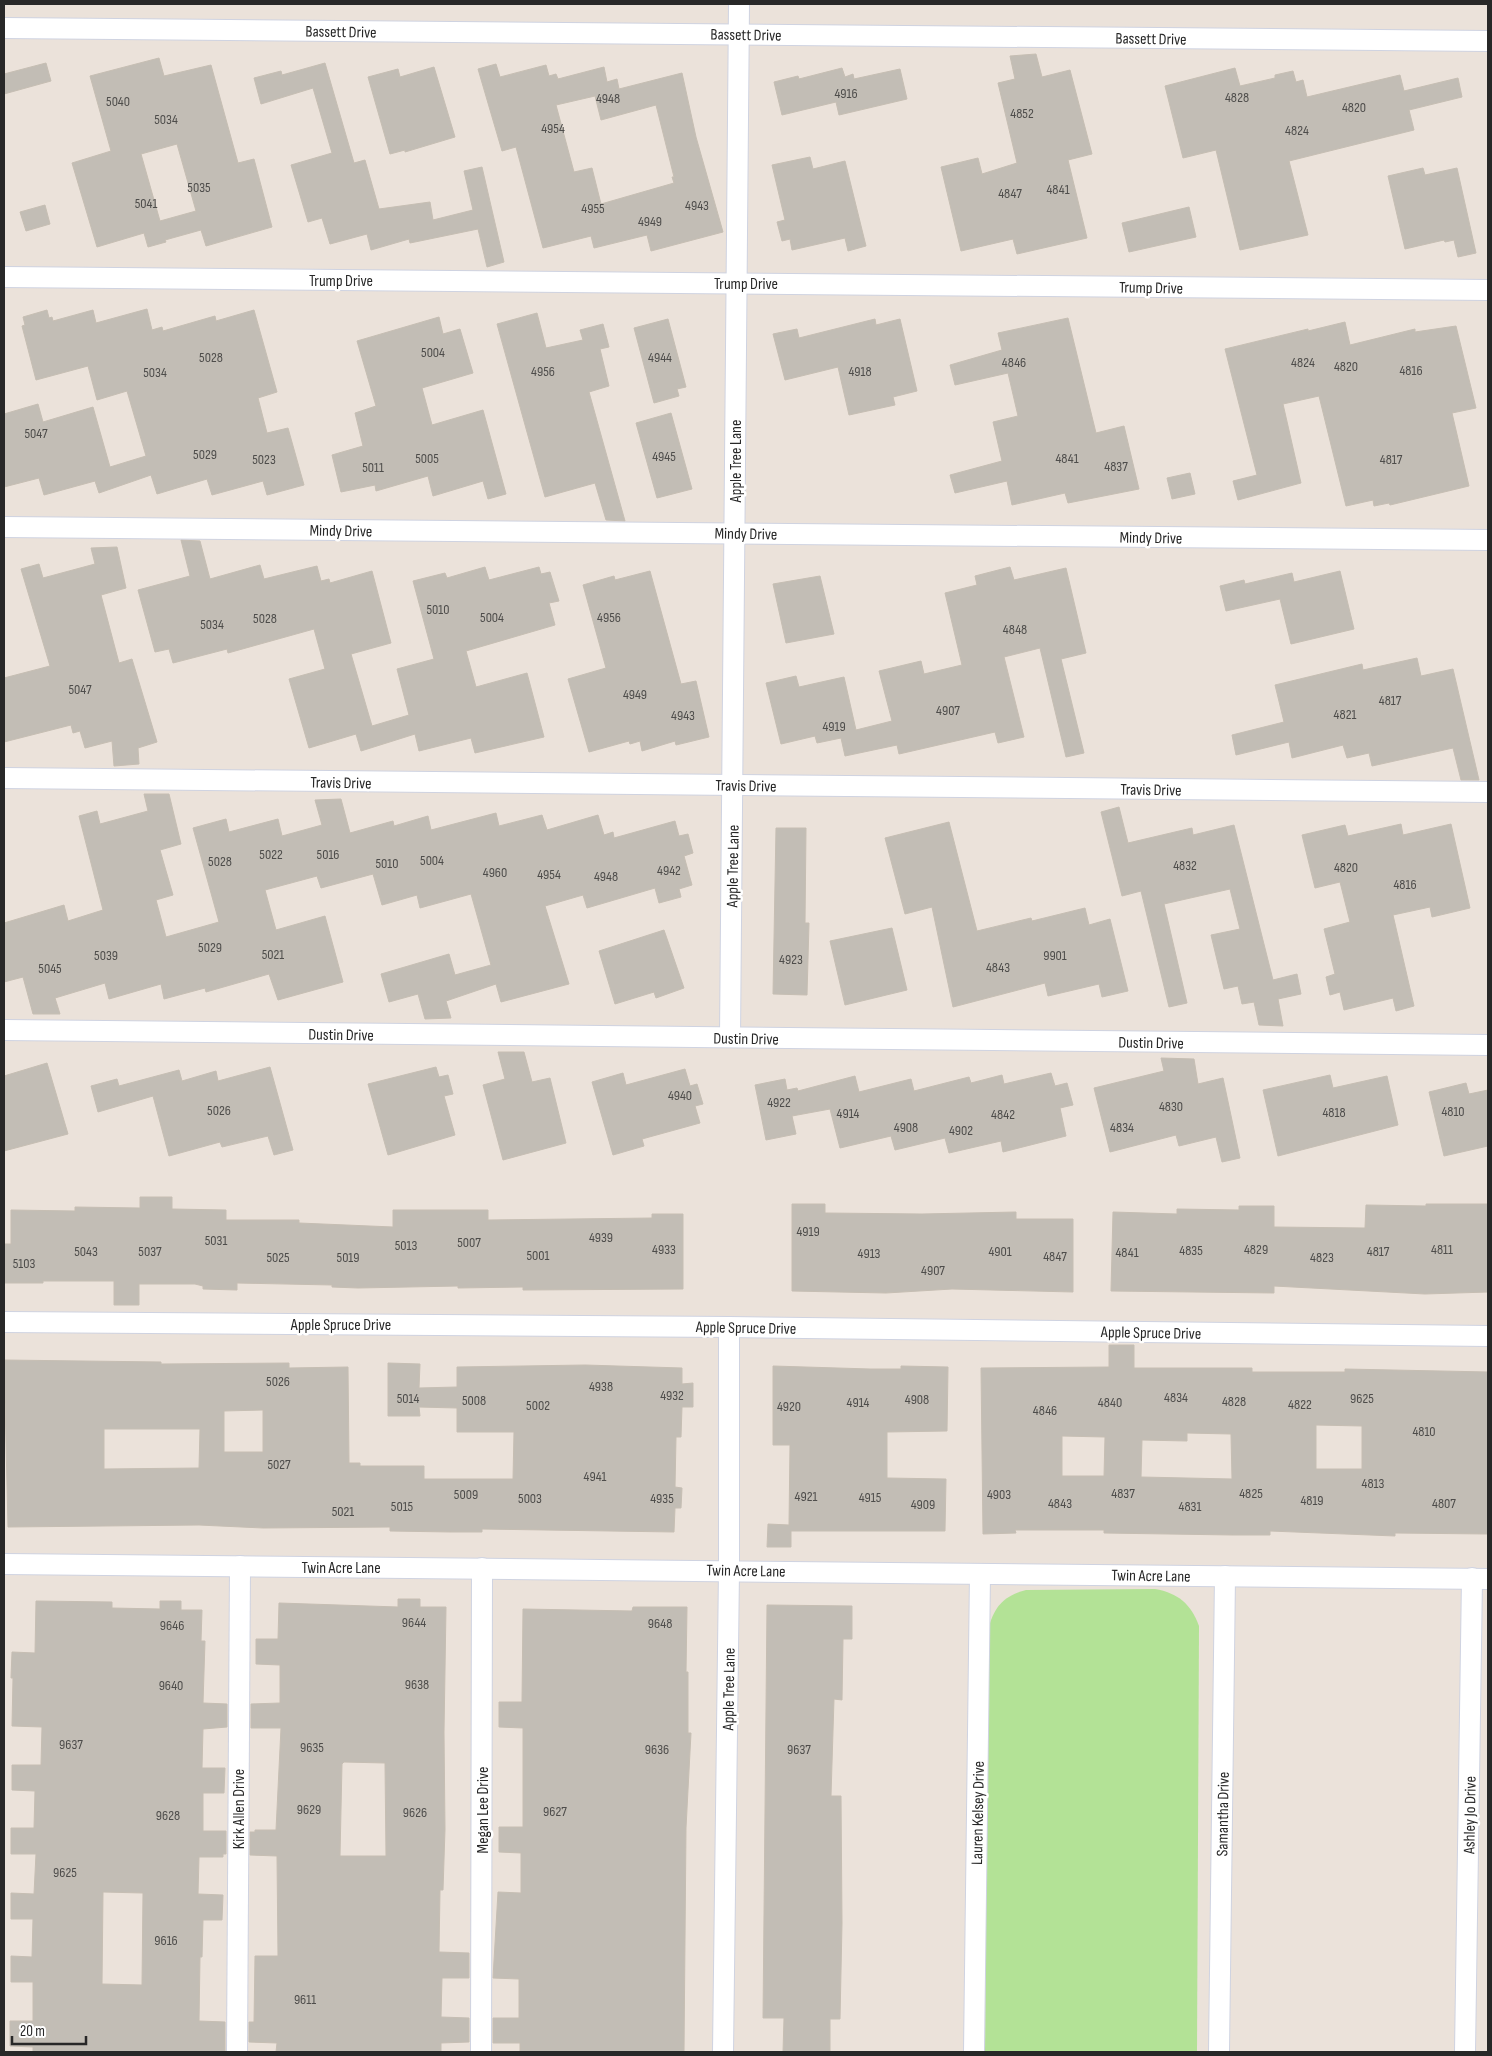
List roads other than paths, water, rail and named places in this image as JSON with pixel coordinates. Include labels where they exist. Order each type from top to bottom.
[{"type":"street","name":"Apple Tree Lane","points":[[730,1038],[739,4]]},
{"type":"street","name":"Bassett Drive","points":[[4,28],[1488,41]]},
{"type":"street","name":"Trump Drive","points":[[4,277],[1488,290]]},
{"type":"street","name":"Mindy Drive","points":[[4,527],[1488,540]]},
{"type":"street","name":"Travis Drive","points":[[4,778],[1488,792]]},
{"type":"street","name":"Dustin Drive","points":[[4,1030],[1488,1045]]},
{"type":"street","name":"Apple Spruce Drive","points":[[4,1322],[729,1327],[1488,1336]]},
{"type":"street","name":"Apple Tree Lane","points":[[723,2052],[729,1570],[729,1327]]},
{"type":"street","name":"Twin Acre Lane","points":[[4,1564],[1480,1578]]},
{"type":"street","name":"Kirk Allen Drive","points":[[237,2052],[240,1566]]},
{"type":"street","name":"Megan Lee Drive","points":[[481,2052],[482,1568]]},
{"type":"street","name":"Lauren Kelsey Drive","points":[[974,2052],[980,1574]]},
{"type":"street","name":"Samantha Drive","points":[[1219,2052],[1225,1576]]},
{"type":"street","name":"Ashley Jo Drive","points":[[1465,2052],[1480,1578]]}]
